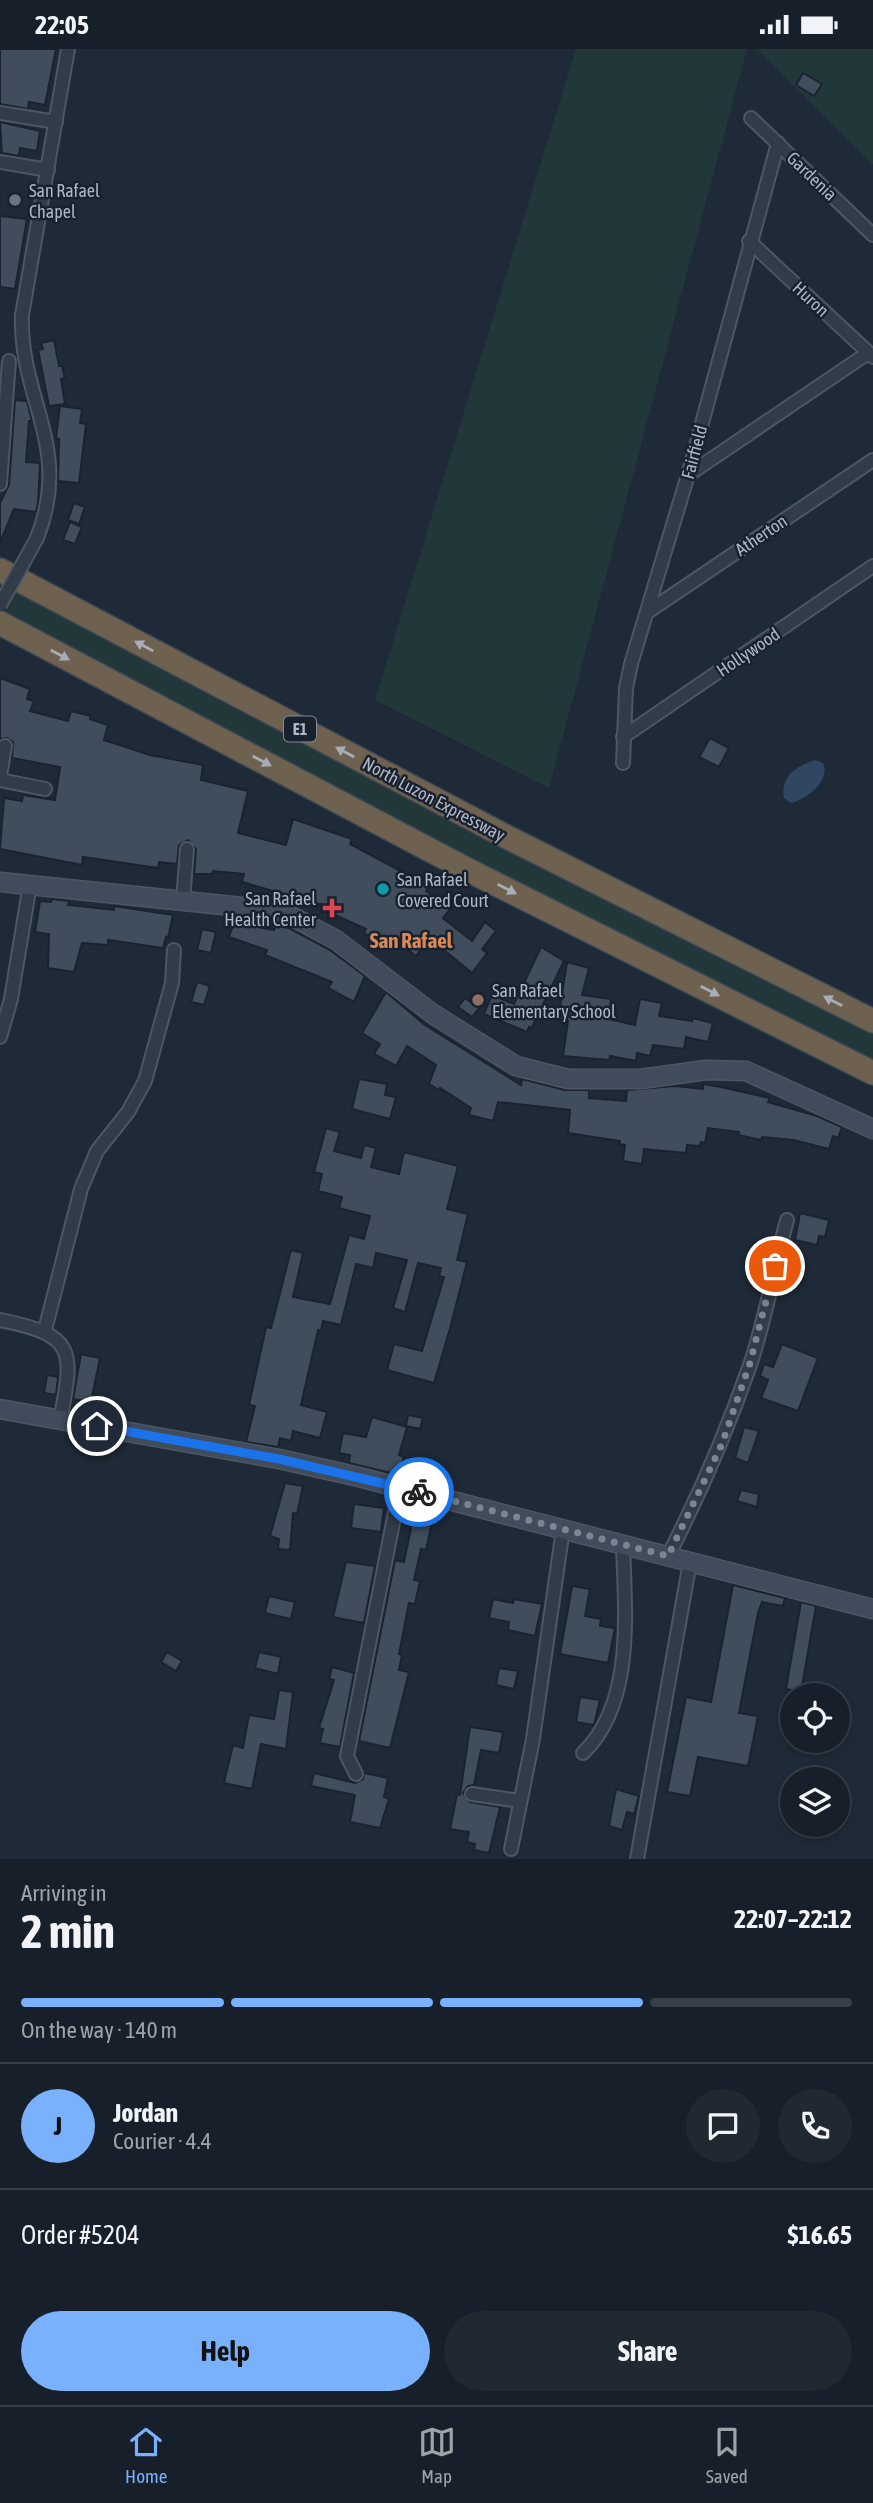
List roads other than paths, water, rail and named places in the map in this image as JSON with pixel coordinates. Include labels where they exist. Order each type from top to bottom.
[{"type":"highway","name":"North Luzon Expressway","points":[[0,570],[501,834],[873,1021]]},
{"type":"highway","points":[[0,623],[466,869],[873,1073]]},
{"type":"street","points":[[0,605],[37,538],[49,498],[51,474],[22,329],[24,296],[68,49]]},
{"type":"street","points":[[0,113],[56,122]]},
{"type":"street","name":"Gardenia","points":[[751,118],[873,235]]},
{"type":"street","name":"Fairfield","points":[[623,763],[626,688],[688,475],[749,241],[778,143]]},
{"type":"street","points":[[0,162],[48,170]]},
{"type":"street","name":"Huron","points":[[749,241],[871,355]]},
{"type":"street","points":[[688,475],[871,355]]},
{"type":"street","points":[[0,484],[5,361],[27,360]]},
{"type":"street","name":"Atherton","points":[[649,611],[873,460]]},
{"type":"street","name":"Hollywood","points":[[623,737],[873,566]]},
{"type":"street","points":[[5,745],[0,778],[45,789]]},
{"type":"street","points":[[183,901],[187,849]]},
{"type":"street","points":[[0,882],[242,907],[293,917],[337,940],[406,995],[516,1066],[538,1074],[568,1079],[612,1079],[706,1070],[746,1071],[873,1129]]},
{"type":"street","points":[[0,1037],[11,999],[30,884]]},
{"type":"street","points":[[45,1330],[80,1189],[97,1151],[128,1112],[145,1081],[172,983],[174,950]]},
{"type":"street","points":[[668,1556],[722,1444],[753,1353],[787,1220]]},
{"type":"street","points":[[0,1320],[45,1330],[59,1340],[69,1366],[60,1421]]},
{"type":"street","points":[[0,1409],[279,1459],[400,1487],[873,1609]]},
{"type":"street","points":[[356,1774],[347,1756],[400,1487]]},
{"type":"street","points":[[511,1849],[533,1739],[563,1529]]},
{"type":"street","points":[[583,1753],[601,1731],[616,1700],[622,1667],[624,1545]]},
{"type":"street","points":[[637,1859],[690,1562]]},
{"type":"street","points":[[472,1794],[520,1801]]},
{"type":"water","points":[[815,760],[823,763],[825,770],[821,783],[804,798],[791,803],[784,798],[783,790],[787,778],[802,765]]},
{"type":"place","name":"San Rafael Chapel","points":[[15,200]]},
{"type":"place","name":"San Rafael Covered Court","points":[[383,889]]},
{"type":"place","name":"San Rafael Health Center","points":[[332,908]]},
{"type":"place","name":"San Rafael Elementary School","points":[[478,1000]]},
{"type":"district","name":"San Rafael","points":[[411,940]]}]
